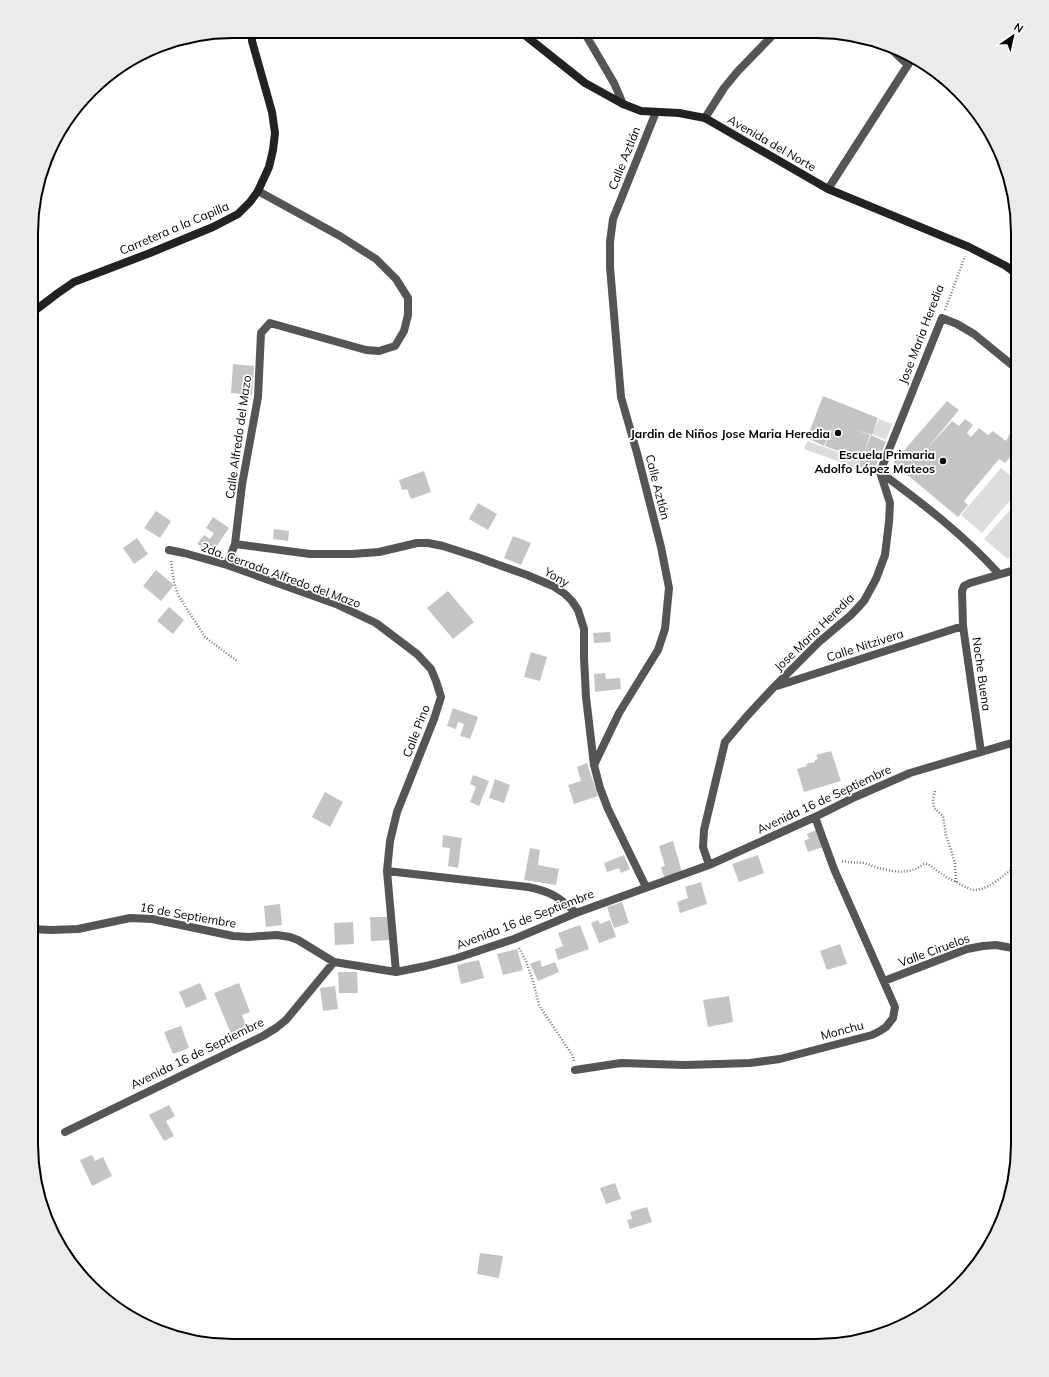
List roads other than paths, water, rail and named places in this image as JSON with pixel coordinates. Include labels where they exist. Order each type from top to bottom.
[{"type":"street","name":"Carretera a la Capilla","points":[[38,308],[74,282],[213,227],[238,214],[250,202],[258,191],[269,167],[275,133],[272,112],[252,38]]},
{"type":"street","name":"Avenida del Norte","points":[[529,38],[586,83],[622,104],[641,111],[679,113],[705,118],[828,189],[969,247],[1011,270]]},
{"type":"street","points":[[588,38],[609,72],[622,104]]},
{"type":"street","points":[[705,118],[724,88],[767,38]]},
{"type":"street","points":[[899,57],[908,65]]},
{"type":"street","points":[[828,189],[910,62]]},
{"type":"street","name":"Calle Aztlán","points":[[594,765],[619,713],[658,650],[665,629],[669,588],[648,494],[621,397],[610,267],[610,242],[613,219],[656,112]]},
{"type":"street","name":"Calle Alfredo del Mazo","points":[[227,565],[235,544],[242,485],[258,397],[261,333],[270,323],[366,350],[379,351],[395,346],[404,331],[408,315],[408,298],[396,279],[376,258],[340,236],[258,191]]},
{"type":"street","name":"Jose Maria Heredia","points":[[709,865],[703,846],[704,830],[725,742],[774,687],[819,642],[860,606],[876,579],[885,554],[890,503],[880,472],[942,318],[957,324],[974,334],[1011,364]]},
{"type":"street","points":[[880,472],[913,496],[975,548],[999,574],[1011,571]]},
{"type":"street","name":"Yony","points":[[235,544],[310,554],[352,554],[379,552],[417,543],[428,543],[443,546],[477,557],[553,586],[565,594],[578,610],[584,629],[586,697],[594,765],[600,788],[608,809],[646,887]]},
{"type":"street","name":"2da. Cerrada Alfredo del Mazo","points":[[169,550],[227,565],[336,604],[376,623]]},
{"type":"street","name":"Noche Buena","points":[[981,752],[963,626],[961,599],[964,586],[999,574]]},
{"type":"street","name":"Calle Pino","points":[[376,623],[417,654],[431,669],[441,697],[434,719],[397,812],[390,841],[387,871],[396,972]]},
{"type":"street","name":"Calle Nitzivera","points":[[774,687],[963,626]]},
{"type":"street","name":"Avenida 16 de Septiembre","points":[[65,1132],[263,1036],[276,1028],[286,1020],[334,962],[396,972],[457,958],[514,939],[576,913],[709,865],[910,773],[1011,743]]},
{"type":"street","name":"Monchu","points":[[575,1070],[621,1062],[684,1065],[750,1063],[780,1059],[872,1035],[886,1027],[893,1018],[895,1007],[830,858],[815,817]]},
{"type":"street","points":[[387,871],[544,890],[558,897],[576,913]]},
{"type":"street","name":"16 de Septiembre","points":[[38,930],[78,929],[130,918],[152,919],[233,936],[248,937],[277,935],[290,937],[298,940],[334,962]]},
{"type":"street","name":"Valle Ciruelos","points":[[884,981],[967,949],[996,945],[1011,948]]},
{"type":"place","name":"Jardin de Niños Jose Maria Heredia","points":[[838,433]]},
{"type":"place","name":"Escuela Primaria Adolfo López Mateos","points":[[943,461]]}]
